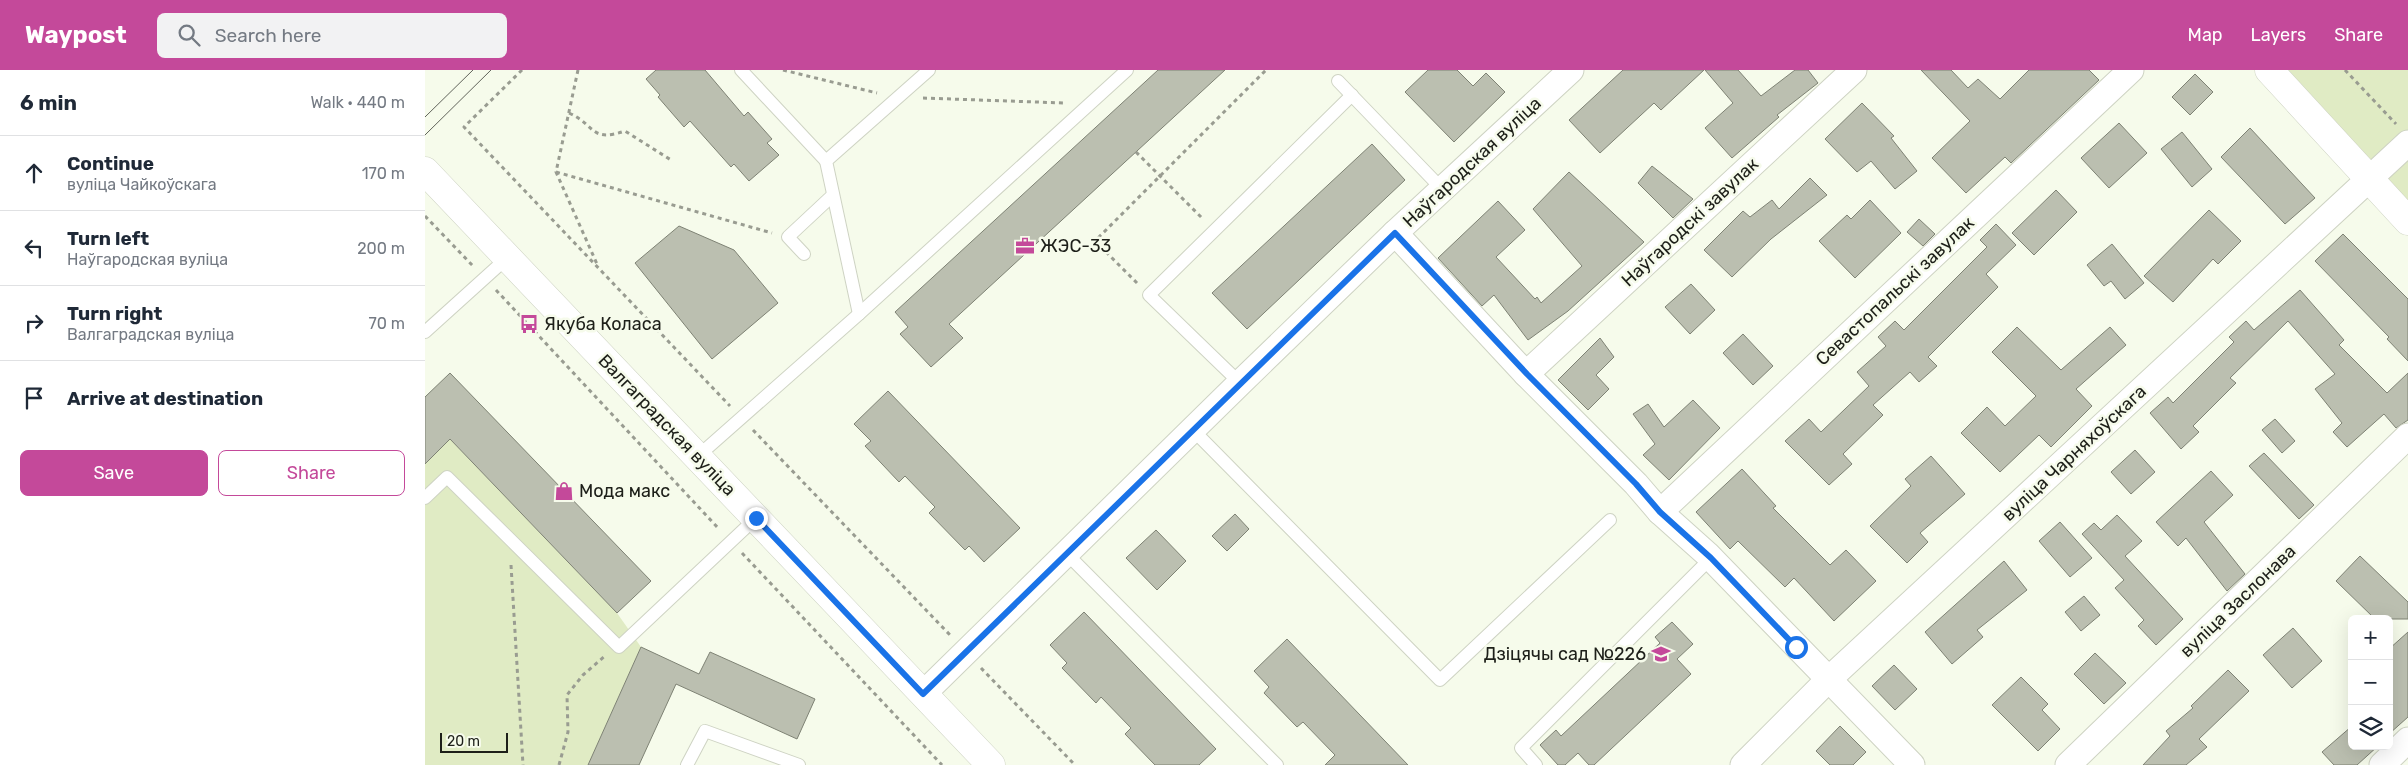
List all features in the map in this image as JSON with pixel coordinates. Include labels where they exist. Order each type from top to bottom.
[{"type":"main road","points":[[2269,70],[2408,221]]},
{"type":"main road","name":"Валгаградская вуліца","points":[[425,171],[991,765]]},
{"type":"street","name":"Наўгародская вуліца","points":[[923,694],[1395,233],[1571,70]]},
{"type":"street","name":"Наўгародскі завулак","points":[[1527,374],[1853,70]]},
{"type":"street","name":"Севастопальскі завулак","points":[[1660,512],[2131,70]]},
{"type":"street","name":"вуліца Чарняхоўскага","points":[[1743,765],[1828,680],[2326,230],[2405,136]]},
{"type":"street","points":[[1395,233],[1527,374],[1636,484],[1660,512],[1711,558],[1912,765]]},
{"type":"street","name":"вуліца Заслонава","points":[[2068,765],[2408,436]]},
{"type":"street","points":[[2382,765],[2408,740]]},
{"type":"lane","points":[[741,70],[826,161],[859,314]]},
{"type":"lane","points":[[826,161],[929,70]]},
{"type":"lane","points":[[697,457],[859,314],[1127,70]]},
{"type":"lane","points":[[1338,80],[1443,190]]},
{"type":"lane","points":[[1240,383],[1149,295],[1352,95]]},
{"type":"lane","points":[[804,254],[788,237],[833,195]]},
{"type":"lane","points":[[425,332],[507,258]]},
{"type":"lane","points":[[1193,430],[1440,680],[1610,520]]},
{"type":"lane","points":[[425,498],[447,477],[619,647],[756,518]]},
{"type":"lane","points":[[1066,553],[1277,765]]},
{"type":"lane","points":[[1537,765],[1521,748],[1711,558]]},
{"type":"lane","points":[[687,765],[705,731],[799,765]]},
{"type":"path","points":[[522,70],[464,127],[1075,765]]},
{"type":"path","points":[[578,70],[556,172],[598,267]]},
{"type":"path","points":[[783,70],[898,98],[1090,104]]},
{"type":"path","points":[[1149,295],[1095,241],[1266,70]]},
{"type":"path","points":[[2345,70],[2405,136]]},
{"type":"path","points":[[569,113],[581,119],[594,133],[608,137],[625,131],[671,160]]},
{"type":"path","points":[[1136,152],[1215,231]]},
{"type":"path","points":[[556,172],[788,237]]},
{"type":"path","points":[[425,216],[529,324],[730,541],[942,765]]},
{"type":"path","points":[[509,539],[523,765]]},
{"type":"path","points":[[559,765],[568,732],[567,695],[597,661],[619,647]]},
{"type":"green space","points":[[2272,70],[2408,70],[2408,219]]},
{"type":"green space","points":[[448,437],[617,613],[641,647],[588,765],[425,765],[425,459]]},
{"type":"building","points":[[656,70],[705,70],[744,116],[748,112],[772,139],[767,143],[779,155],[749,181],[734,164],[731,167],[690,121],[684,127],[658,97],[660,95],[646,79]]},
{"type":"building","points":[[1158,70],[1225,70],[949,324],[963,338],[931,367],[900,334],[908,327],[895,312]]},
{"type":"building","points":[[1428,70],[1457,70],[1473,86],[1486,73],[1505,92],[1454,142],[1405,92]]},
{"type":"building","points":[[1623,70],[1704,70],[1661,110],[1654,103],[1600,153],[1569,120]]},
{"type":"building","points":[[1705,70],[1738,70],[1761,96],[1795,70],[1808,70],[1818,83],[1777,115],[1779,117],[1732,158],[1705,128],[1733,103]]},
{"type":"building","points":[[1921,70],[1951,70],[1968,88],[1978,79],[2000,99],[2029,70],[2089,70],[2099,80],[2011,163],[2005,157],[1966,193],[1932,158],[1970,121]]},
{"type":"building","points":[[2195,74],[2213,92],[2190,115],[2172,97]]},
{"type":"building","points":[[1862,103],[1894,136],[1891,138],[1917,171],[1895,189],[1871,161],[1857,172],[1825,139]]},
{"type":"building","points":[[2119,123],[2147,153],[2109,188],[2081,158]]},
{"type":"building","points":[[2250,128],[2315,198],[2285,224],[2221,157]]},
{"type":"building","points":[[2182,132],[2212,169],[2192,187],[2161,149]]},
{"type":"building","points":[[1372,144],[1405,180],[1247,329],[1212,293]]},
{"type":"building","points":[[1652,166],[1693,199],[1673,218],[1638,183]]},
{"type":"building","points":[[1569,172],[1644,242],[1568,311],[1528,340],[1494,295],[1482,306],[1438,258],[1498,201],[1525,230],[1496,257],[1541,303],[1582,266],[1533,209]]},
{"type":"building","points":[[1810,178],[1827,195],[1771,239],[1732,277],[1704,250],[1743,211],[1750,217],[1772,200],[1779,209]]},
{"type":"building","points":[[2056,190],[2077,212],[2034,255],[2012,233]]},
{"type":"building","points":[[1870,200],[1901,233],[1855,278],[1819,241],[1847,215],[1851,219]]},
{"type":"building","points":[[2209,210],[2241,241],[2218,264],[2213,259],[2173,302],[2144,276]]},
{"type":"building","points":[[1919,219],[1935,234],[1923,246],[1907,232]]},
{"type":"building","points":[[1996,224],[2016,245],[1986,274],[1998,287],[1928,357],[1937,366],[1919,382],[1910,372],[1873,405],[1883,415],[1843,454],[1852,464],[1829,485],[1785,441],[1809,419],[1821,432],[1869,386],[1857,372],[1886,346],[1878,337],[1895,321],[1904,330],[1987,247],[1980,240]]},
{"type":"building","points":[[679,226],[734,250],[778,303],[712,359],[635,263]]},
{"type":"building","points":[[2343,234],[2408,299],[2408,361],[2387,339],[2389,337],[2315,261]]},
{"type":"building","points":[[2112,244],[2144,283],[2125,299],[2111,281],[2104,286],[2087,265]]},
{"type":"building","points":[[1691,284],[1715,310],[1690,334],[1665,307]]},
{"type":"building","points":[[2300,290],[2344,340],[2339,345],[2387,393],[2408,373],[2408,420],[2396,428],[2384,414],[2347,447],[2333,432],[2342,423],[2315,389],[2335,374],[2288,321],[2230,378],[2236,383],[2193,426],[2199,432],[2181,449],[2150,413],[2168,397],[2173,403],[2234,342],[2229,337],[2246,321],[2254,330]]},
{"type":"building","points":[[2017,327],[2061,370],[2110,327],[2126,345],[2076,389],[2092,406],[2051,447],[2039,435],[2000,472],[1961,433],[1987,407],[2005,426],[2036,396],[1992,352]]},
{"type":"building","points":[[1743,334],[1773,366],[1753,385],[1723,353]]},
{"type":"building","points":[[1600,338],[1614,357],[1596,375],[1609,389],[1588,410],[1558,380]]},
{"type":"building","points":[[450,373],[651,581],[617,613],[450,439],[425,464],[425,397]]},
{"type":"building","points":[[888,391],[1020,528],[984,562],[969,546],[965,550],[929,513],[935,507],[905,476],[899,482],[865,446],[871,441],[854,424]]},
{"type":"building","points":[[1693,400],[1720,428],[1669,480],[1643,455],[1655,444],[1633,414],[1648,404],[1664,427]]},
{"type":"building","points":[[2275,419],[2295,441],[2282,453],[2262,430]]},
{"type":"building","points":[[2135,450],[2155,472],[2131,494],[2111,472]]},
{"type":"building","points":[[2264,453],[2314,505],[2299,519],[2249,466]]},
{"type":"building","points":[[1931,456],[1965,494],[1920,533],[1928,542],[1907,563],[1870,526],[1911,486],[1905,479]]},
{"type":"building","points":[[1742,469],[1776,506],[1773,508],[1830,565],[1846,550],[1876,581],[1834,621],[1794,578],[1785,587],[1738,541],[1730,549],[1696,512]]},
{"type":"building","points":[[2211,471],[2233,495],[2204,522],[2245,574],[2227,591],[2186,538],[2178,546],[2156,522]]},
{"type":"building","points":[[1235,514],[1249,529],[1227,551],[1212,536]]},
{"type":"building","points":[[2117,515],[2142,541],[2125,556],[2183,619],[2156,645],[2138,626],[2144,620],[2115,588],[2124,580],[2082,534],[2094,523],[2101,530]]},
{"type":"building","points":[[2060,522],[2092,558],[2070,577],[2039,541]]},
{"type":"building","points":[[1156,530],[1186,561],[1157,590],[1126,558]]},
{"type":"building","points":[[2360,556],[2408,602],[2408,619],[2393,619],[2393,615],[2371,615],[2336,581]]},
{"type":"building","points":[[2004,561],[2027,590],[1977,630],[1983,637],[1952,664],[1925,632]]},
{"type":"building","points":[[2084,596],[2100,615],[2081,631],[2065,612]]},
{"type":"building","points":[[1084,612],[1216,749],[1199,765],[1155,765],[1125,734],[1131,728],[1101,697],[1096,703],[1062,668],[1067,663],[1050,645]]},
{"type":"building","points":[[1672,622],[1693,644],[1677,659],[1691,674],[1594,765],[1589,765],[1578,753],[1565,765],[1558,765],[1540,745],[1556,730],[1561,736],[1660,643],[1655,637]]},
{"type":"building","points":[[2293,628],[2322,661],[2292,688],[2263,655]]},
{"type":"building","points":[[2408,632],[2408,717],[2393,730],[2393,660],[2393,645]]},
{"type":"building","points":[[1287,639],[1408,765],[1325,765],[1335,755],[1303,722],[1297,727],[1264,693],[1269,687],[1254,671]]},
{"type":"building","points":[[641,647],[699,674],[710,652],[815,699],[797,739],[676,684],[639,765],[588,765]]},
{"type":"building","points":[[2095,653],[2126,683],[2104,704],[2074,674]]},
{"type":"building","points":[[1894,665],[1917,689],[1895,710],[1872,686]]},
{"type":"building","points":[[2228,670],[2249,691],[2199,739],[2207,747],[2186,765],[2143,765],[2170,736],[2166,731],[2193,708],[2191,706]]},
{"type":"building","points":[[2021,677],[2048,704],[2042,710],[2060,729],[2038,751],[1992,705]]},
{"type":"building","points":[[1840,726],[1866,752],[1853,765],[1830,765],[1816,751]]},
{"type":"building","points":[[2348,729],[2348,750],[2374,750],[2357,765],[2334,765],[2322,752]]},
{"type":"tram line","points":[[425,117],[473,70]]},
{"type":"tram line","points":[[425,135],[491,70]]},
{"type":"place","name":"ЖЭС-33","points":[[1025,246]]},
{"type":"place","name":"Якуба Коласа","points":[[529,324]]},
{"type":"place","name":"Мода макс","points":[[564,491]]},
{"type":"place","name":"Дзіцячы сад №226","points":[[1661,654]]},
{"type":"route","points":[[756,518],[923,694],[1395,233],[1527,374],[1636,484],[1660,512],[1711,558],[1796,647]]}]
